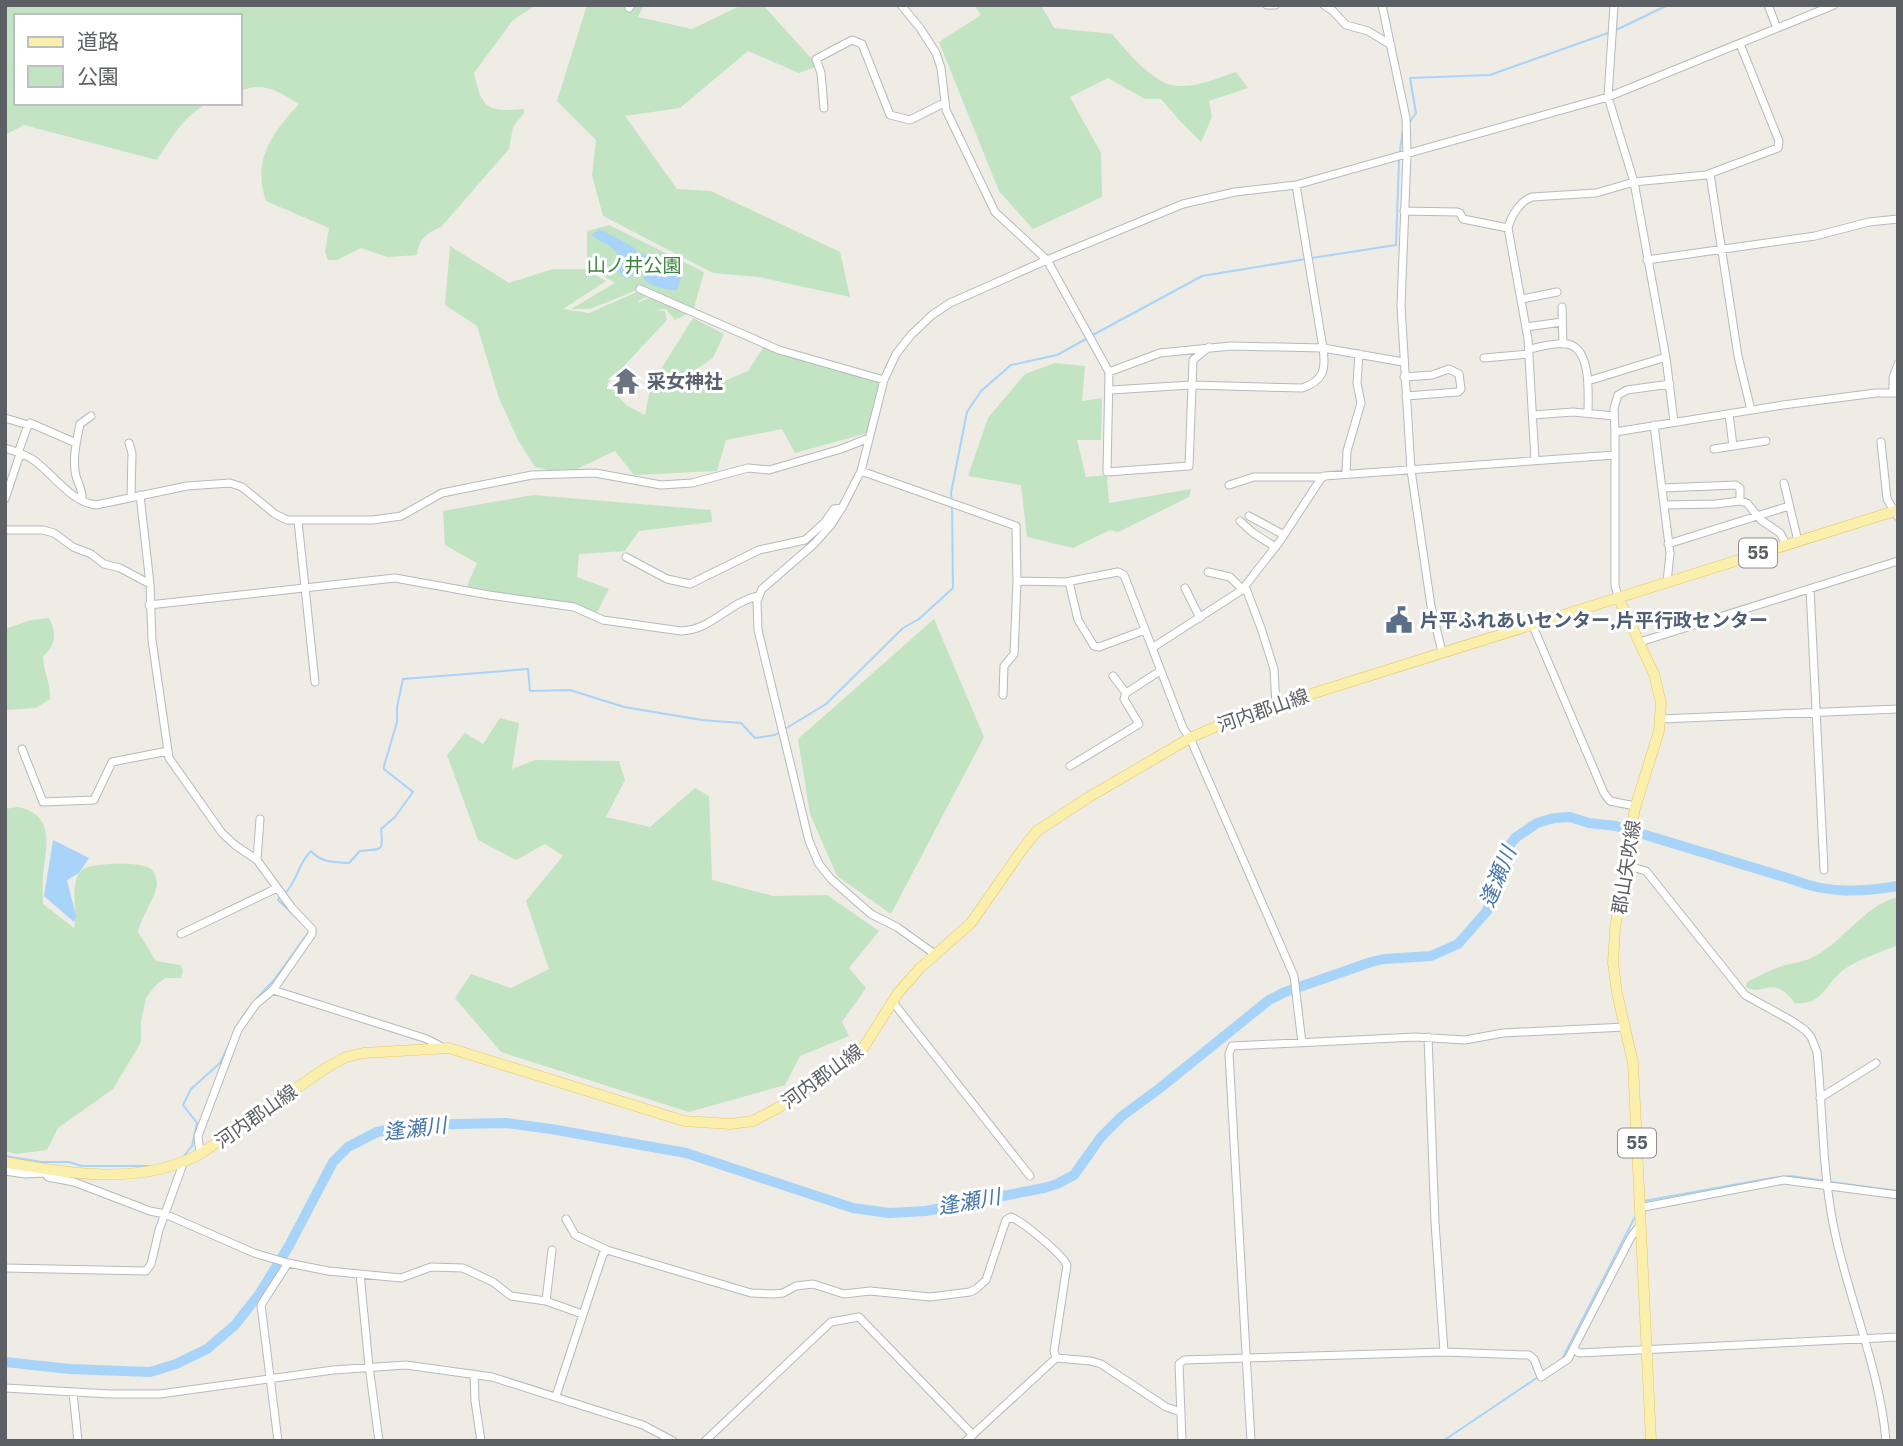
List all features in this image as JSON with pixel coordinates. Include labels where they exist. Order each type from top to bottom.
[{"type":"main road","name":"55","points":[[1618,597],[1897,512]]},
{"type":"main road","name":"河内郡山線","points":[[5,1162],[44,1171],[119,1174],[156,1171],[183,1164],[326,1068],[346,1058],[363,1053],[443,1047],[486,1058],[684,1121],[731,1124],[752,1121],[776,1109],[862,1051],[892,1001],[910,978],[971,923],[1037,831],[1089,797],[1190,738],[1233,719],[1618,597]]},
{"type":"main road","name":"郡山矢吹線","points":[[1618,597],[1658,686],[1661,719],[1635,807],[1615,929],[1613,963],[1614,979],[1633,1063],[1651,1441]]},
{"type":"street","points":[[901,5],[936,53],[941,68],[944,103],[949,117],[995,212],[1046,260],[1109,372],[1111,390],[1107,472],[1188,467],[1193,360],[1209,347]]},
{"type":"street","points":[[1267,5],[1275,5]]},
{"type":"street","points":[[1324,5],[1333,10],[1346,25],[1368,31],[1391,45]]},
{"type":"street","points":[[1382,5],[1404,103],[1407,154],[1401,306],[1410,470],[1431,606],[1442,652]]},
{"type":"street","points":[[1614,5],[1608,97],[1634,182],[1666,357],[1674,422]]},
{"type":"street","points":[[1768,5],[1777,28]]},
{"type":"street","points":[[149,605],[406,579],[489,595],[574,607],[603,620],[681,631],[693,630],[706,625],[741,601],[758,596],[814,544],[842,508],[860,471],[884,380],[896,355],[911,335],[932,315],[975,291],[1183,204],[1235,192],[1296,185],[1608,97],[1834,5]]},
{"type":"street","points":[[824,108],[821,73],[816,59],[852,40],[862,44],[890,115],[908,121],[944,103]]},
{"type":"street","points":[[1535,460],[1529,351],[1508,228],[1520,205],[1527,198],[1596,193],[1634,182],[1675,180],[1710,174],[1776,150],[1779,146],[1740,44]]},
{"type":"street","points":[[1710,174],[1738,356],[1751,410]]},
{"type":"street","points":[[1111,390],[1191,385],[1307,386],[1324,372],[1326,363],[1296,185]]},
{"type":"street","points":[[1404,211],[1457,212],[1464,219],[1508,228]]},
{"type":"street","points":[[1647,260],[1815,236],[1869,222],[1898,219]]},
{"type":"street","points":[[640,289],[779,350],[884,380]]},
{"type":"street","points":[[1522,299],[1557,292]]},
{"type":"street","points":[[1562,307],[1563,344]]},
{"type":"street","points":[[1526,327],[1562,321]]},
{"type":"street","points":[[1484,358],[1563,344],[1572,345],[1582,355],[1588,381],[1588,413]]},
{"type":"street","points":[[1109,372],[1160,353],[1209,347],[1289,345],[1402,362]]},
{"type":"street","points":[[1346,474],[1347,451],[1361,403],[1357,383],[1359,354]]},
{"type":"street","points":[[1588,381],[1666,357]]},
{"type":"street","points":[[1615,432],[1751,410],[1896,392],[1893,378],[1898,364]]},
{"type":"street","points":[[1404,377],[1432,375],[1449,369],[1458,372],[1461,387],[1458,392],[1406,396]]},
{"type":"street","points":[[1618,597],[1615,585],[1616,399],[1622,392],[1670,384]]},
{"type":"street","points":[[1533,415],[1573,412],[1614,416]]},
{"type":"street","points":[[1729,414],[1733,446]]},
{"type":"street","points":[[82,499],[75,471],[75,443],[80,424],[92,416]]},
{"type":"street","points":[[5,418],[28,425],[5,499]]},
{"type":"street","points":[[30,423],[75,443]]},
{"type":"street","points":[[1654,425],[1668,544],[1667,582]]},
{"type":"street","points":[[5,448],[34,460],[64,487],[96,505],[199,484],[230,483],[250,493],[281,518],[298,521],[390,519],[411,511],[442,493],[542,474],[595,474],[661,485],[692,483],[748,468],[769,470],[869,438]]},
{"type":"street","points":[[1714,449],[1766,441]]},
{"type":"street","points":[[1881,442],[1887,499],[1897,512]]},
{"type":"street","points":[[129,443],[132,453],[131,497]]},
{"type":"street","points":[[1229,485],[1254,477],[1324,477],[1615,455]]},
{"type":"street","points":[[860,471],[1016,526],[1014,654],[1004,664],[1003,695]]},
{"type":"street","points":[[1152,648],[1244,589],[1324,477]]},
{"type":"street","points":[[1784,484],[1798,541]]},
{"type":"street","points":[[1662,488],[1736,485],[1740,488],[1740,501]]},
{"type":"street","points":[[140,495],[149,605],[168,751],[173,766],[222,833],[257,860],[292,908],[311,927],[312,932],[273,990],[256,1004],[238,1030],[198,1136],[200,1154]]},
{"type":"street","points":[[1664,505],[1740,501],[1749,504],[1757,516],[1780,533],[1786,544]]},
{"type":"street","points":[[1668,544],[1789,506]]},
{"type":"street","points":[[626,558],[667,579],[690,584],[759,550],[805,540],[825,522],[834,509],[842,508]]},
{"type":"street","points":[[1249,516],[1284,535]]},
{"type":"street","points":[[298,521],[315,682]]},
{"type":"street","points":[[1240,521],[1251,532],[1275,547]]},
{"type":"street","points":[[5,530],[43,530],[54,533],[104,564],[120,568],[149,584]]},
{"type":"street","points":[[1640,642],[1898,561]]},
{"type":"street","points":[[1208,572],[1230,577],[1244,589],[1261,628],[1274,670],[1276,705]]},
{"type":"street","points":[[1017,582],[1069,582],[1122,573],[1183,728],[1190,738],[1294,976],[1302,1043]]},
{"type":"street","points":[[1069,582],[1078,620],[1092,645],[1099,646],[1145,631]]},
{"type":"street","points":[[1185,588],[1200,618]]},
{"type":"street","points":[[1810,589],[1824,870]]},
{"type":"street","points":[[758,596],[758,630],[809,841],[819,864],[831,879],[871,914],[897,927],[936,955]]},
{"type":"street","points":[[1532,624],[1608,799],[1635,807]]},
{"type":"street","points":[[1070,766],[1139,724],[1124,699],[1126,693],[1160,671]]},
{"type":"street","points":[[1113,676],[1126,693]]},
{"type":"street","points":[[1661,719],[1898,709]]},
{"type":"street","points":[[22,749],[43,802],[94,800],[112,762],[168,751]]},
{"type":"street","points":[[257,860],[260,819]]},
{"type":"street","points":[[1625,865],[1646,871],[1745,995],[1792,1021],[1811,1037],[1817,1052],[1827,1185],[1834,1231],[1881,1400],[1886,1441]]},
{"type":"street","points":[[181,934],[277,888]]},
{"type":"street","points":[[273,990],[427,1039],[443,1047]]},
{"type":"street","points":[[892,1001],[1030,1176]]},
{"type":"street","points":[[1251,1441],[1229,1051],[1235,1045],[1428,1037],[1465,1040],[1503,1032],[1625,1027]]},
{"type":"street","points":[[1428,1037],[1444,1352]]},
{"type":"street","points":[[1820,1098],[1876,1063]]},
{"type":"street","points":[[5,1268],[146,1271],[183,1164]]},
{"type":"street","points":[[5,1171],[25,1174],[44,1171],[48,1177],[74,1182],[150,1211],[165,1214],[262,1256],[288,1263],[328,1271],[401,1278],[431,1267],[463,1268],[493,1282],[514,1297],[547,1301],[582,1314]]},
{"type":"street","points":[[1639,1208],[1784,1180],[1898,1195]]},
{"type":"street","points":[[566,1219],[575,1235],[607,1250],[751,1293],[783,1293],[796,1286],[813,1284],[844,1294],[870,1291],[930,1297],[950,1296],[976,1289],[986,1280],[1006,1220],[1013,1217],[1064,1259],[1067,1265],[1054,1351],[1056,1358]]},
{"type":"street","points":[[1182,1441],[1180,1363],[1184,1360],[1444,1352],[1529,1355],[1534,1359],[1541,1377],[1564,1363],[1574,1349],[1630,1237],[1640,1225]]},
{"type":"street","points":[[547,1301],[552,1250]]},
{"type":"street","points":[[556,1396],[582,1314],[603,1254],[607,1250]]},
{"type":"street","points":[[278,1441],[261,1302],[288,1263]]},
{"type":"street","points":[[360,1274],[379,1441]]},
{"type":"street","points":[[705,1441],[831,1322],[857,1317],[863,1319],[969,1438],[1056,1358]]},
{"type":"street","points":[[1574,1349],[1579,1353],[1898,1337]]},
{"type":"street","points":[[1056,1358],[1101,1364],[1166,1407],[1181,1412]]},
{"type":"street","points":[[5,1388],[160,1394],[369,1366],[406,1365],[474,1374],[556,1396],[643,1425],[673,1441]]},
{"type":"street","points":[[474,1374],[481,1441]]},
{"type":"street","points":[[73,1392],[78,1441]]},
{"type":"green space","points":[[5,5],[536,5],[513,20],[474,73],[480,95],[488,106],[502,110],[524,109],[513,127],[509,149],[441,227],[424,237],[417,255],[387,257],[361,248],[337,260],[328,260],[325,252],[329,228],[266,201],[261,173],[267,148],[280,126],[299,104],[278,92],[264,88],[242,90],[242,14],[14,14],[14,105],[205,105],[186,120],[157,160],[24,125],[5,135]]},
{"type":"green space","points":[[587,5],[644,5],[638,17],[692,29],[742,5],[763,5],[818,66],[799,73],[748,51],[680,108],[625,116],[677,189],[711,191],[840,252],[850,297],[758,277],[713,273],[603,216],[592,175],[596,140],[557,101]]},
{"type":"green space","points":[[974,5],[1041,5],[1054,28],[1112,34],[1133,58],[1160,80],[1179,86],[1193,85],[1236,72],[1248,88],[1209,101],[1212,117],[1201,142],[1161,99],[1145,99],[1108,78],[1070,97],[1101,153],[1102,197],[1033,229],[999,191],[939,42],[981,15]]},
{"type":"green space","name":"山ノ井公園","points":[[609,225],[704,272],[693,311],[675,320],[666,309],[653,310],[665,311],[667,320],[607,384],[626,405],[645,415],[651,385],[693,318],[724,334],[713,358],[692,372],[703,390],[748,371],[763,348],[879,382],[871,432],[795,453],[782,429],[726,440],[717,471],[634,475],[615,451],[566,474],[535,467],[518,440],[499,398],[477,326],[445,305],[450,246],[509,283],[553,269],[585,269],[606,281],[563,309],[589,313],[637,292],[647,297],[638,301],[640,306],[639,302],[651,297],[637,290],[590,309],[571,309],[615,283],[587,265],[587,231]]},
{"type":"green space","points":[[1055,363],[1085,366],[1082,401],[1102,398],[1101,440],[1077,440],[1086,477],[1107,475],[1109,503],[1191,489],[1189,497],[1118,532],[1110,530],[1073,548],[1027,537],[1021,485],[968,476],[988,418],[1025,374]]},
{"type":"green space","points":[[533,495],[711,510],[712,522],[639,531],[625,551],[579,554],[577,577],[609,589],[596,614],[467,586],[477,563],[445,545],[443,511]]},
{"type":"green space","points":[[49,618],[54,639],[51,648],[43,656],[50,699],[36,708],[5,710],[5,629],[31,620]]},
{"type":"green space","points":[[934,619],[984,737],[891,914],[837,876],[810,814],[798,739]]},
{"type":"green space","points":[[500,718],[519,723],[512,769],[535,760],[619,761],[625,780],[606,817],[650,827],[695,788],[709,796],[712,880],[773,896],[827,895],[879,931],[849,968],[866,988],[842,1022],[849,1036],[800,1056],[785,1085],[689,1112],[501,1052],[455,998],[471,974],[511,988],[549,969],[526,901],[563,856],[545,844],[516,860],[478,840],[447,755],[465,733],[483,744]]},
{"type":"green space","points":[[18,807],[38,817],[46,833],[43,904],[74,928],[75,883],[81,871],[94,866],[115,864],[150,868],[157,887],[138,932],[156,961],[180,965],[183,970],[181,978],[165,978],[146,998],[141,1021],[141,1042],[113,1089],[58,1128],[47,1150],[16,1154],[5,1151],[5,809]]},
{"type":"green space","points":[[1898,897],[1898,945],[1846,968],[1812,1001],[1795,1003],[1787,994],[1774,987],[1752,990],[1746,987],[1747,982],[1769,971],[1821,953],[1874,909]]},
{"type":"water","points":[[600,229],[633,247],[638,253],[668,265],[681,278],[677,290],[651,284],[644,280],[644,274],[638,272],[629,278],[624,277],[611,265],[617,261],[617,253],[591,235]]},
{"type":"water","points":[[53,840],[89,858],[79,873],[67,880],[76,916],[74,922],[44,896]]},
{"type":"waterway","points":[[1614,31],[1668,5]]},
{"type":"waterway","points":[[1409,123],[1416,113],[1410,78],[1490,75],[1608,33]]},
{"type":"waterway","points":[[1400,151],[1403,129]]},
{"type":"waterway","points":[[1312,258],[1396,245],[1399,160]]},
{"type":"waterway","points":[[1091,336],[1202,276],[1306,259]]},
{"type":"waterway","points":[[952,502],[951,493],[967,412],[981,391],[1011,365],[1057,355],[1086,339]]},
{"type":"waterway","points":[[785,729],[826,704],[903,628],[919,619],[953,588],[952,507]]},
{"type":"waterway","points":[[284,894],[311,851],[324,860],[349,863],[360,851],[380,848],[381,829],[395,817],[413,792],[384,769],[397,722],[403,679],[528,669],[530,691],[570,690],[624,707],[702,720],[741,723],[755,738],[780,732]]},
{"type":"waterway","name":"逢瀬川","points":[[5,1362],[70,1369],[150,1372],[176,1364],[207,1349],[235,1325],[260,1293],[290,1244],[333,1162],[348,1147],[377,1132],[412,1125],[506,1123],[686,1153],[853,1208],[889,1213],[926,1211],[1057,1184],[1074,1175],[1101,1137],[1122,1116],[1269,1000],[1371,962],[1431,956],[1458,944],[1487,911],[1504,855],[1515,838],[1537,823],[1554,818],[1570,817],[1589,823],[1616,826],[1820,888],[1871,890],[1898,886]]},
{"type":"waterway","points":[[279,898],[297,918]]},
{"type":"waterway","points":[[256,999],[274,980],[308,933]]},
{"type":"waterway","points":[[241,1019],[248,1009]]},
{"type":"waterway","points":[[184,1156],[192,1146],[197,1123],[183,1105],[191,1089],[220,1063],[231,1040]]},
{"type":"waterway","points":[[5,1156],[41,1162],[69,1162],[82,1166],[150,1166]]},
{"type":"waterway","points":[[1644,1201],[1772,1178],[1791,1176],[1825,1181]]},
{"type":"waterway","points":[[1830,1182],[1898,1191]]},
{"type":"waterway","points":[[1562,1359],[1636,1215]]},
{"type":"waterway","points":[[1443,1441],[1538,1377]]},
{"type":"place","name":"采女神社","points":[[626,381]]},
{"type":"place","name":"片平ふれあいセンター,片平行政センター","points":[[1399,620]]}]
